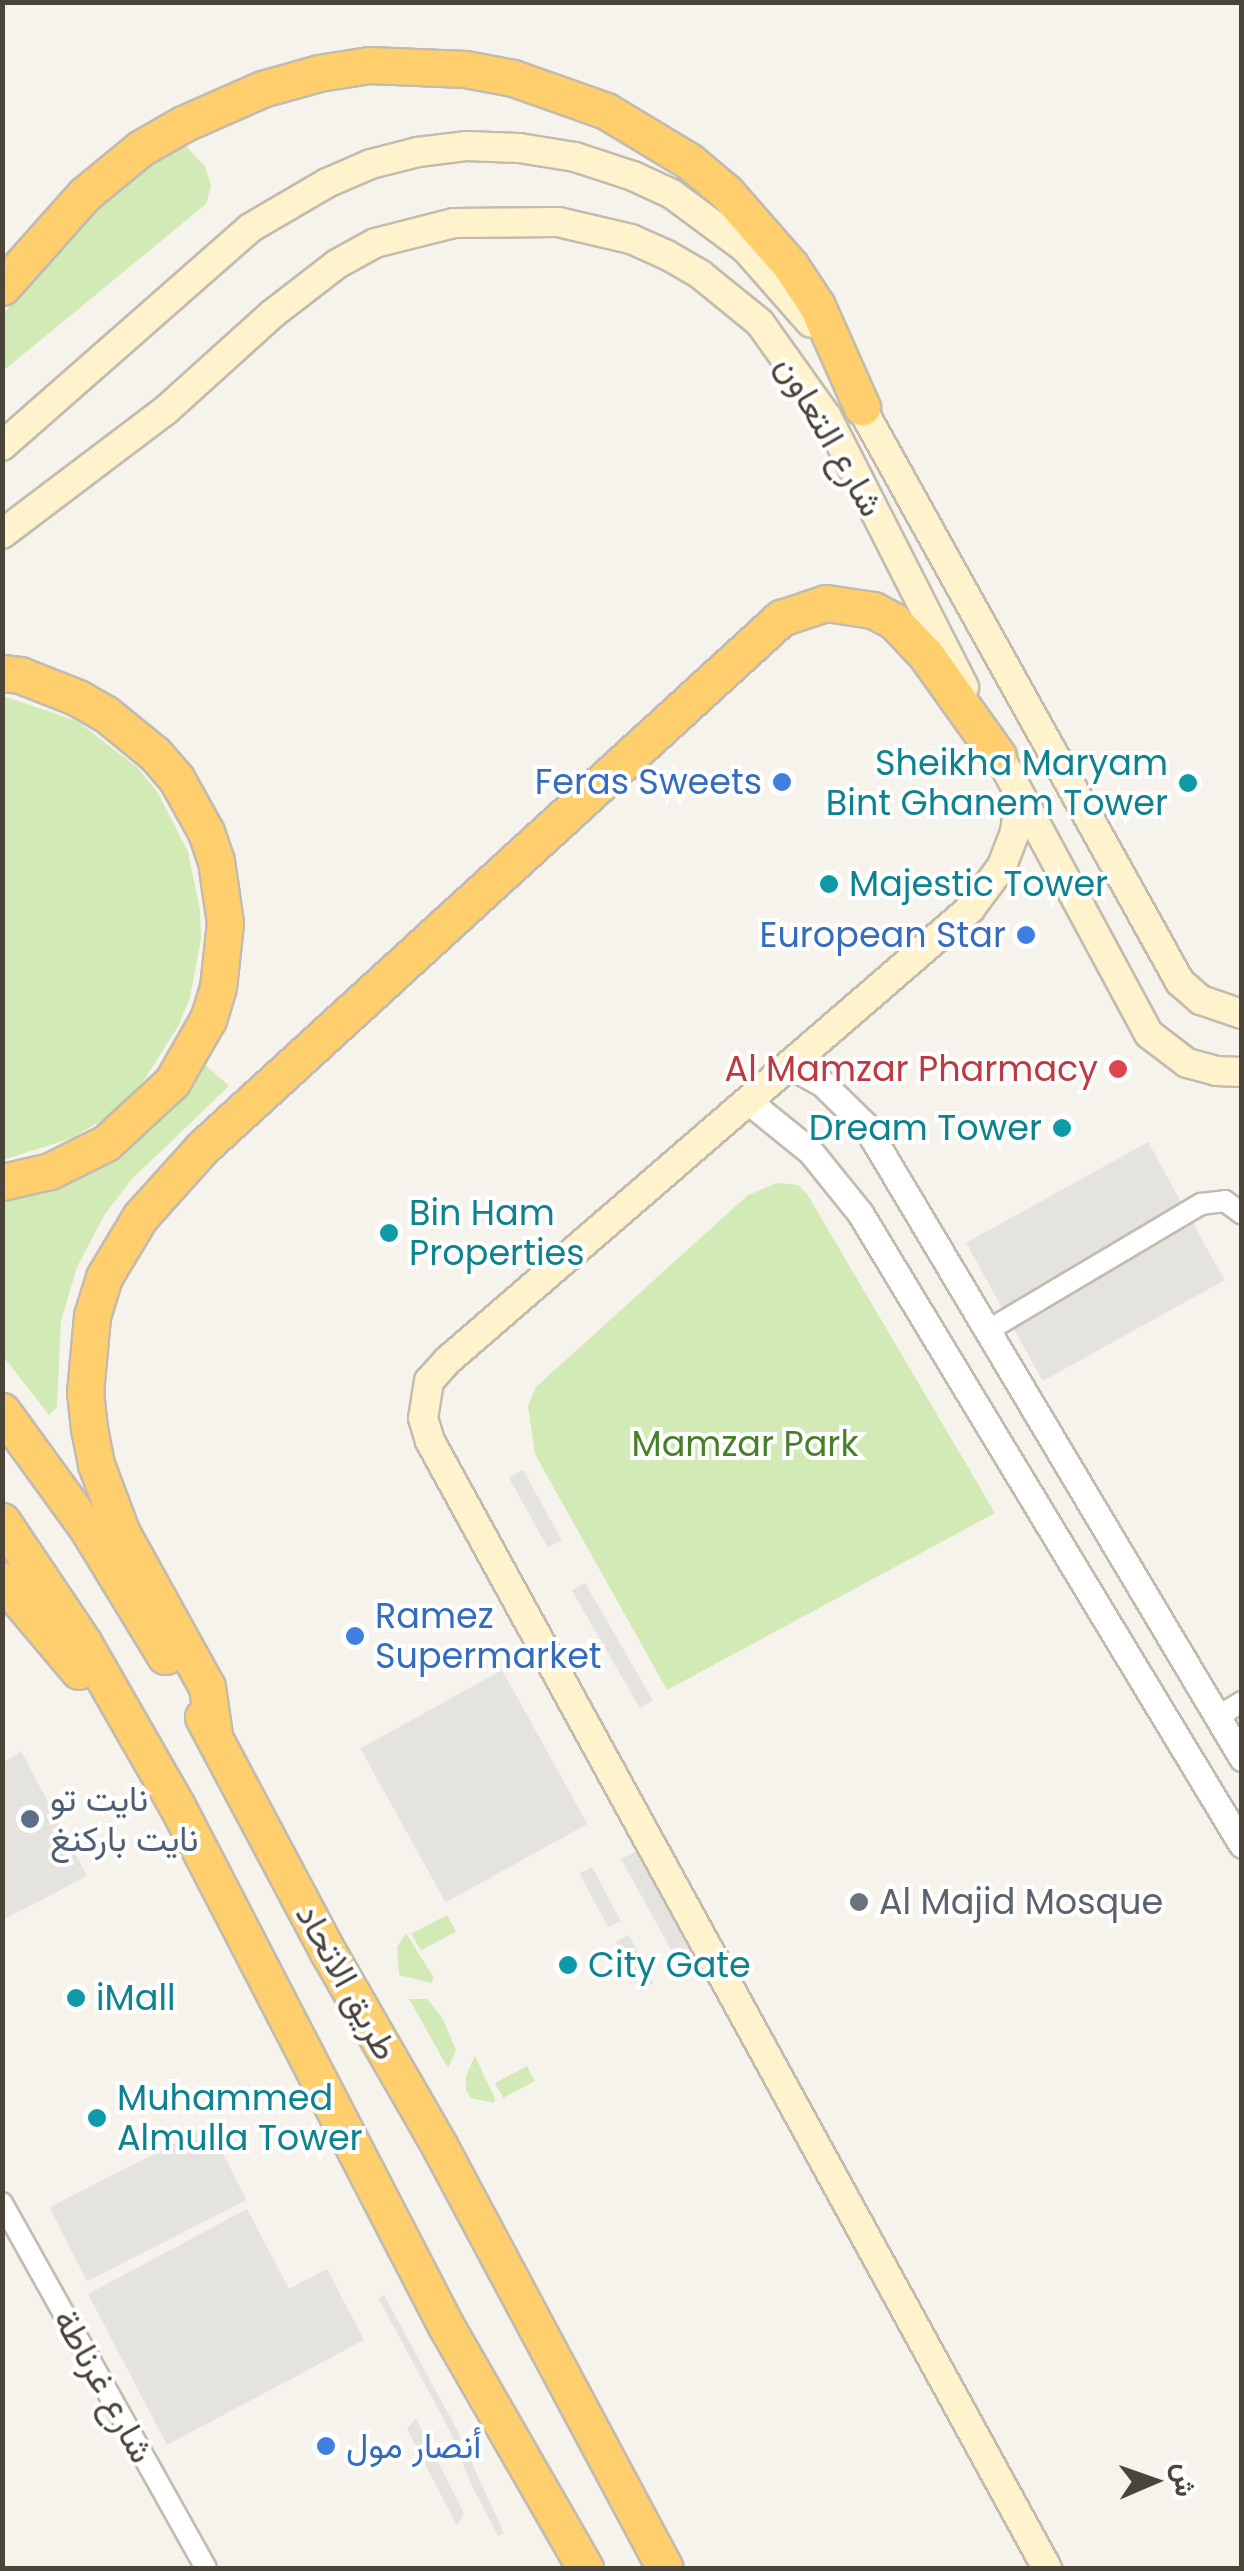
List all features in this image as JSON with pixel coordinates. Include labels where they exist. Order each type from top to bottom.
[{"type":"highway","points":[[2,286],[85,194],[142,148],[183,124],[262,89],[318,73],[369,65],[465,69],[513,78],[606,111],[676,152],[726,192],[790,265],[816,306],[862,408]]},
{"type":"highway","points":[[214,1735],[207,1687],[122,1532],[96,1464],[89,1428],[86,1374],[92,1316],[104,1277],[140,1217],[203,1147],[781,618],[826,603],[873,610],[894,622],[926,656],[998,756]]},
{"type":"highway","points":[[2,673],[20,675],[78,698],[106,714],[155,754],[192,804],[206,832],[223,892],[225,923],[218,986],[208,1019],[172,1082],[106,1143],[50,1171],[2,1182]]},
{"type":"highway","name":"طريق الاتحاد","points":[[2,1411],[86,1528],[214,1735],[665,2568]]},
{"type":"highway","name":"طريق الاتحاد","points":[[2,1522],[83,1642],[143,1748],[446,2326],[585,2568]]},
{"type":"highway","points":[[2,1580],[143,1748]]},
{"type":"main road","name":"شارع التعاون","points":[[2,446],[215,255],[285,204],[371,164],[466,146],[575,157],[634,176],[672,194],[746,248],[815,329],[1180,982],[1201,1000],[1242,1014]]},
{"type":"main road","name":"شارع التعاون","points":[[2,534],[166,410],[304,287],[375,243],[414,230],[488,219],[558,222],[631,239],[701,275],[760,323],[786,354],[826,417],[998,756],[1149,1034],[1187,1063],[1216,1072],[1242,1072]]},
{"type":"main road","points":[[1020,796],[1010,849],[982,896],[437,1370],[424,1394],[423,1418],[446,1469],[1047,2568]]},
{"type":"street","points":[[789,1065],[824,1084],[865,1125],[1242,1758]]},
{"type":"street","points":[[748,1101],[810,1151],[860,1213],[1242,1844]]},
{"type":"street","points":[[987,1331],[1207,1201],[1225,1201],[1242,1214]]},
{"type":"street","points":[[1217,1717],[1242,1702]]},
{"type":"street","name":"شارع غرناطة","points":[[2,2203],[206,2568]]},
{"type":"green space","points":[[181,141],[205,166],[211,186],[206,204],[3,371],[3,314],[113,192]]},
{"type":"green space","points":[[3,696],[77,721],[138,768],[158,793],[188,852],[200,910],[201,939],[190,997],[179,1025],[139,1088],[112,1114],[72,1138],[3,1160]]},
{"type":"green space","points":[[203,1063],[229,1086],[132,1179],[105,1214],[77,1267],[61,1321],[57,1407],[49,1415],[3,1356],[3,1198],[82,1176],[116,1157],[176,1105]]},
{"type":"green space","name":"Mamzar Park","points":[[777,1183],[798,1185],[807,1194],[995,1513],[667,1690],[535,1454],[528,1406],[536,1387],[748,1195]]},
{"type":"green space","points":[[447,1915],[456,1932],[421,1951],[412,1934]]},
{"type":"green space","points":[[406,1933],[434,1978],[431,1983],[399,1975],[397,1947]]},
{"type":"green space","points":[[409,1999],[427,1999],[442,2017],[456,2050],[448,2068]]},
{"type":"green space","points":[[475,2056],[494,2103],[471,2098],[466,2090],[466,2076]]},
{"type":"green space","points":[[527,2066],[535,2081],[503,2098],[495,2083]]},
{"type":"shaded area","points":[[1148,1142],[1225,1280],[1043,1381],[966,1243]]},
{"type":"shaded area","points":[[523,1470],[562,1540],[548,1548],[509,1478]]},
{"type":"shaded area","points":[[585,1583],[653,1701],[640,1708],[572,1590]]},
{"type":"shaded area","points":[[502,1670],[587,1824],[446,1902],[360,1749]]},
{"type":"shaded area","name":"نايت تو نايت باركنغ","points":[[21,1751],[87,1876],[3,1920],[3,1763]]},
{"type":"shaded area","points":[[636,1851],[692,1952],[677,1961],[621,1859]]},
{"type":"shaded area","points":[[592,1867],[621,1921],[608,1927],[580,1874]]},
{"type":"shaded area","points":[[629,1935],[654,1983],[640,1990],[616,1942]]},
{"type":"shaded area","points":[[209,2126],[247,2200],[87,2281],[50,2207]]},
{"type":"shaded area","points":[[247,2209],[289,2289],[327,2269],[364,2340],[167,2445],[88,2294]]},
{"type":"shaded area","points":[[384,2295],[455,2426],[504,2533],[498,2536],[449,2429],[378,2298]]},
{"type":"shaded area","points":[[416,2418],[464,2513],[457,2526],[407,2429]]},
{"type":"place","name":"Feras Sweets","points":[[782,782]]},
{"type":"place","name":"Sheikha Maryam Bint Ghanem Tower","points":[[1188,783]]},
{"type":"place","name":"Majestic Tower","points":[[829,884]]},
{"type":"place","name":"European Star","points":[[1026,935]]},
{"type":"place","name":"Al Mamzar Pharmacy","points":[[1118,1069]]},
{"type":"place","name":"Dream Tower","points":[[1062,1128]]},
{"type":"place","name":"Bin Ham Properties","points":[[389,1233]]},
{"type":"place","name":"Ramez Supermarket","points":[[355,1636]]},
{"type":"place","name":"نايت تو نايت باركنغ","points":[[30,1819]]},
{"type":"place","name":"Al Majid Mosque","points":[[859,1902]]},
{"type":"place","name":"City Gate","points":[[568,1965]]},
{"type":"place","name":"iMall","points":[[76,1998]]},
{"type":"place","name":"Muhammed Almulla Tower","points":[[97,2118]]},
{"type":"place","name":"أنصار مول","points":[[326,2446]]}]
